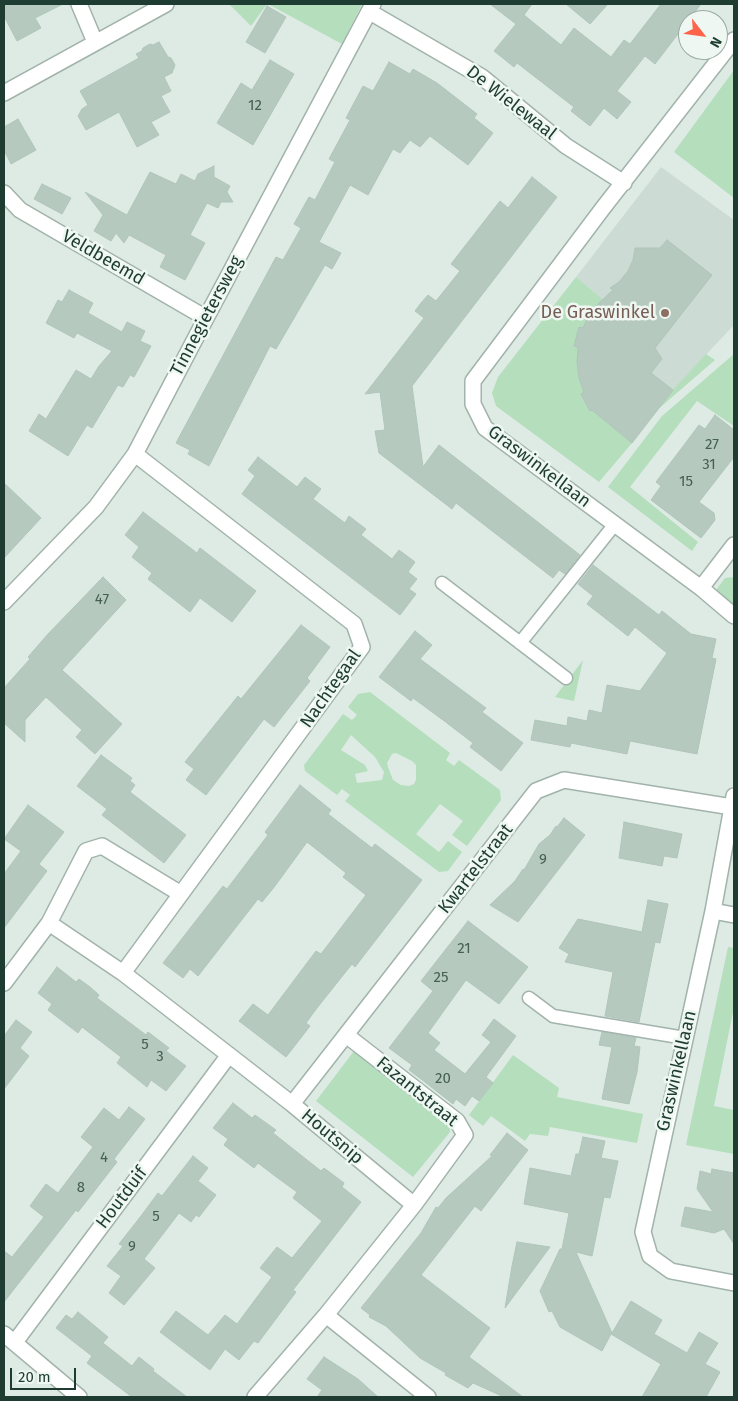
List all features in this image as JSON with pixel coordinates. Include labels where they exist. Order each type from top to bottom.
[{"type":"street","points":[[79,4],[96,42]]},
{"type":"street","points":[[4,93],[166,4]]},
{"type":"street","name":"De Wielewaal","points":[[371,8],[482,76],[566,146],[624,182]]},
{"type":"street","name":"Tinnegietersweg","points":[[4,602],[96,507],[135,454],[371,8]]},
{"type":"street","name":"Graswinkellaan","points":[[734,40],[473,381],[472,404],[485,428],[701,588],[734,616]]},
{"type":"street","name":"Veldbeemd","points":[[4,193],[20,210],[206,318]]},
{"type":"street","name":"Nachtegaal","points":[[122,974],[362,647],[354,624],[135,454]]},
{"type":"street","points":[[701,588],[733,548]]},
{"type":"street","name":"Kwartelstraat","points":[[292,1104],[536,790],[564,780],[733,802]]},
{"type":"street","name":"Graswinkellaan","points":[[733,802],[713,911],[643,1232],[650,1256],[671,1270],[734,1283]]},
{"type":"street","points":[[4,983],[49,923],[86,850],[102,846],[181,894]]},
{"type":"street","points":[[713,911],[734,915]]},
{"type":"street","name":"Houtsnip","points":[[49,923],[122,974],[230,1055],[414,1205]]},
{"type":"street","name":"Fazantstraat","points":[[346,1035],[457,1121],[465,1135],[414,1205]]},
{"type":"street","name":"Houtduif","points":[[9,1338],[230,1055]]},
{"type":"street","points":[[255,1397],[326,1315],[414,1205]]},
{"type":"street","points":[[326,1315],[428,1397]]},
{"type":"street","points":[[9,1338],[79,1397]]},
{"type":"lane","points":[[520,643],[615,524]]},
{"type":"lane","points":[[442,583],[566,678]]},
{"type":"lane","points":[[529,998],[553,1016],[684,1038]]},
{"type":"shaded area","name":"De Graswinkel","points":[[661,167],[734,220],[734,325],[669,394],[632,443],[595,408],[605,301],[576,277]]},
{"type":"green space","points":[[229,4],[267,4],[251,26]]},
{"type":"green space","points":[[268,4],[362,4],[342,44]]},
{"type":"green space","points":[[734,70],[734,198],[674,152]]},
{"type":"green space","points":[[576,277],[605,301],[595,408],[632,443],[599,482],[496,406],[492,393],[498,377]]},
{"type":"green space","points":[[706,354],[715,360],[656,411],[669,394]]},
{"type":"green space","points":[[734,354],[734,426],[697,401],[630,487],[698,542],[692,551],[608,487],[662,416]]},
{"type":"green space","points":[[734,577],[734,605],[716,590],[725,578]]},
{"type":"green space","points":[[583,660],[574,701],[555,697]]},
{"type":"green space","points":[[370,692],[450,753],[446,760],[454,766],[459,760],[500,790],[501,800],[467,846],[452,835],[463,821],[440,804],[416,834],[439,852],[448,841],[462,852],[448,871],[439,872],[345,801],[350,795],[342,789],[337,795],[305,771],[304,765],[343,714],[352,720],[357,715],[348,707],[358,694]],"holes":[[[351,735],[375,757],[384,772],[382,780],[357,783],[355,774],[368,771],[365,765],[341,750]],[[396,753],[416,765],[416,780],[414,784],[409,786],[401,785],[393,780],[387,763],[392,754]]]},
{"type":"green space","points":[[728,947],[734,948],[734,1007],[714,1106],[734,1110],[734,1154],[686,1145]]},
{"type":"green space","points":[[354,1051],[450,1123],[450,1132],[413,1177],[316,1101]]},
{"type":"green space","points":[[513,1055],[559,1088],[557,1097],[643,1114],[637,1143],[550,1127],[548,1136],[530,1134],[525,1141],[491,1116],[483,1126],[469,1115]]},
{"type":"building","points":[[4,4],[63,4],[35,18],[41,28],[17,41],[4,16]]},
{"type":"building","points":[[490,4],[532,4],[524,15],[561,45],[574,28],[611,57],[624,40],[630,44],[661,4],[701,4],[696,10],[678,10],[678,34],[655,64],[645,56],[617,91],[631,102],[617,119],[604,108],[590,126],[571,111],[574,107],[517,63],[514,67],[494,51],[516,24]]},
{"type":"building","points":[[566,4],[608,4],[590,24]]},
{"type":"building","points":[[267,6],[286,17],[265,53],[246,42]]},
{"type":"building","points":[[159,42],[175,65],[172,73],[164,77],[171,91],[161,96],[170,112],[151,122],[159,135],[137,147],[119,112],[86,130],[78,116],[82,109],[88,105],[80,91],[139,58],[136,54],[142,51],[143,48]]},
{"type":"building","points":[[270,60],[294,74],[253,145],[217,123],[241,83],[252,90]]},
{"type":"building","points":[[389,62],[410,74],[413,69],[437,83],[477,114],[474,118],[493,133],[468,165],[430,136],[420,147],[410,140],[400,153],[393,149],[368,195],[350,185],[319,242],[341,253],[332,269],[325,265],[276,349],[270,346],[209,466],[188,454],[190,450],[176,443],[276,257],[283,260],[301,228],[294,224],[309,197],[315,200],[335,162],[329,159],[350,120],[346,118],[363,86],[373,91]]},
{"type":"building","points":[[18,119],[36,150],[11,164],[4,150],[4,127]]},
{"type":"building","points":[[214,166],[214,177],[230,186],[227,192],[233,202],[221,202],[218,208],[207,203],[190,235],[205,243],[185,280],[160,267],[166,255],[129,235],[124,243],[116,233],[111,241],[94,231],[103,215],[85,192],[127,215],[150,172],[176,184],[181,174],[195,181],[198,174]]},
{"type":"building","points":[[532,177],[557,197],[412,386],[423,467],[439,445],[580,555],[565,574],[559,570],[553,578],[456,503],[452,509],[379,453],[375,431],[385,430],[380,392],[365,394],[424,318],[415,311],[421,303],[428,295],[436,301],[460,271],[451,264],[500,201],[508,208]]},
{"type":"building","points":[[42,184],[71,198],[62,214],[34,199]]},
{"type":"building","points":[[667,240],[712,275],[655,348],[662,359],[651,373],[673,390],[632,443],[592,410],[590,411],[581,394],[584,392],[579,378],[578,347],[574,346],[579,327],[583,328],[589,315],[613,290],[610,288],[619,282],[628,271],[633,260],[635,248],[660,248]]},
{"type":"building","points":[[69,290],[93,303],[88,313],[122,332],[127,322],[145,331],[140,341],[151,346],[134,377],[130,375],[123,387],[118,385],[92,428],[87,425],[68,456],[29,431],[39,414],[46,419],[76,370],[91,379],[112,351],[77,333],[74,338],[46,323],[58,300],[62,302]]},
{"type":"building","points":[[715,415],[734,430],[734,457],[699,502],[714,513],[715,520],[701,538],[651,500],[661,486],[656,482],[699,425],[705,429]]},
{"type":"building","points":[[258,457],[297,487],[305,477],[321,489],[313,499],[345,523],[349,516],[366,529],[361,535],[392,559],[399,550],[415,562],[408,572],[417,579],[409,589],[416,594],[400,615],[242,494],[255,476],[248,470]]},
{"type":"building","points":[[4,483],[41,518],[4,558]]},
{"type":"building","points":[[143,512],[197,553],[200,548],[256,591],[232,622],[200,598],[190,612],[148,579],[152,573],[132,557],[139,547],[125,535]]},
{"type":"building","points":[[593,565],[659,615],[662,611],[691,634],[716,639],[712,658],[716,659],[697,754],[630,741],[627,754],[571,743],[570,747],[531,740],[535,720],[567,726],[568,717],[587,721],[589,710],[602,713],[607,685],[640,691],[667,653],[635,627],[628,636],[587,604],[593,596],[578,584]]},
{"type":"building","points":[[103,577],[126,600],[62,670],[122,724],[95,754],[76,737],[82,730],[46,697],[25,720],[25,742],[4,723],[4,688],[30,659],[28,657],[48,634]]},
{"type":"building","points":[[301,625],[330,647],[307,678],[310,681],[274,727],[264,719],[206,795],[186,780],[194,769],[185,762],[238,696],[241,699]]},
{"type":"building","points":[[415,631],[432,645],[420,659],[486,708],[482,712],[523,743],[501,771],[470,747],[473,743],[413,698],[411,701],[379,677]]},
{"type":"building","points":[[101,755],[132,778],[130,781],[135,785],[130,792],[186,835],[164,863],[102,815],[107,809],[77,786]]},
{"type":"building","points":[[300,785],[331,810],[328,814],[372,848],[375,844],[422,880],[355,967],[352,964],[317,1008],[306,1023],[310,1026],[286,1057],[239,1021],[253,1004],[268,1015],[316,951],[321,954],[366,895],[343,877],[346,873],[307,842],[262,902],[258,899],[198,976],[190,969],[183,978],[163,963],[223,886],[227,889],[268,835],[265,832]]},
{"type":"building","points":[[28,805],[64,832],[39,864],[47,871],[4,928],[4,874],[21,851],[4,839]]},
{"type":"building","points":[[564,818],[585,835],[518,922],[490,905],[515,881],[524,870],[539,844],[550,835]]},
{"type":"building","points":[[624,822],[682,834],[677,858],[664,856],[662,866],[619,858]]},
{"type":"building","points":[[648,900],[668,904],[660,943],[655,942],[639,1022],[605,1016],[613,972],[565,962],[569,954],[559,948],[578,919],[642,932]]},
{"type":"building","points":[[468,921],[528,967],[499,1004],[466,980],[428,1033],[440,1043],[434,1050],[465,1074],[491,1042],[482,1035],[494,1019],[516,1036],[486,1077],[493,1083],[479,1101],[472,1096],[465,1106],[456,1099],[453,1104],[409,1070],[412,1065],[389,1048],[433,991],[421,981]]},
{"type":"building","points":[[57,967],[76,982],[79,979],[90,987],[99,995],[97,998],[146,1035],[148,1032],[169,1048],[166,1051],[186,1066],[166,1091],[151,1080],[147,1087],[117,1063],[121,1057],[82,1027],[78,1033],[48,1010],[52,1004],[38,993]]},
{"type":"building","points":[[16,1020],[32,1032],[20,1048],[29,1056],[4,1089],[4,1036]]},
{"type":"building","points":[[602,1032],[636,1038],[634,1046],[640,1047],[637,1072],[629,1104],[602,1099],[612,1047],[599,1045]]},
{"type":"building","points":[[233,1103],[252,1118],[255,1115],[276,1130],[273,1133],[321,1171],[324,1168],[344,1183],[342,1187],[361,1202],[293,1290],[296,1292],[258,1343],[254,1341],[239,1360],[225,1349],[210,1370],[160,1332],[176,1311],[208,1335],[225,1315],[237,1324],[272,1277],[260,1268],[277,1247],[292,1258],[322,1221],[293,1198],[297,1192],[258,1163],[254,1168],[224,1145],[228,1139],[213,1128]]},
{"type":"building","points":[[129,1107],[145,1119],[114,1159],[117,1162],[78,1212],[76,1210],[4,1302],[4,1251],[12,1257],[44,1217],[30,1206],[46,1184],[58,1193],[93,1147],[81,1137],[104,1108],[119,1120]]},
{"type":"building","points":[[507,1133],[528,1150],[481,1211],[475,1206],[421,1275],[490,1328],[469,1357],[523,1397],[504,1397],[473,1383],[468,1388],[420,1358],[386,1326],[369,1317],[370,1315],[361,1308],[421,1233],[436,1207],[438,1208],[446,1198],[492,1156],[490,1155]]},
{"type":"building","points":[[583,1137],[605,1141],[601,1158],[618,1161],[610,1198],[604,1197],[592,1256],[576,1252],[612,1333],[631,1301],[662,1320],[654,1334],[687,1353],[699,1332],[718,1343],[705,1364],[720,1372],[706,1397],[642,1397],[661,1364],[611,1334],[602,1351],[560,1327],[552,1311],[549,1312],[540,1291],[560,1249],[562,1249],[569,1213],[524,1204],[530,1168],[571,1176],[576,1154],[579,1154]]},
{"type":"building","points":[[193,1156],[208,1168],[198,1181],[216,1195],[199,1217],[196,1215],[191,1222],[179,1213],[144,1259],[155,1268],[124,1305],[109,1293],[121,1276],[107,1266],[123,1246],[119,1244],[158,1193],[162,1196]]},
{"type":"building","points":[[712,1169],[734,1173],[734,1244],[724,1229],[714,1233],[681,1226],[685,1207],[713,1212],[697,1189],[700,1171],[711,1174]]},
{"type":"building","points":[[517,1242],[550,1247],[505,1308],[512,1266]]},
{"type":"building","points":[[78,1312],[108,1337],[103,1343],[132,1366],[139,1357],[154,1369],[153,1371],[187,1397],[132,1397],[87,1363],[92,1356],[56,1328],[66,1315],[72,1319]]},
{"type":"building","points":[[324,1357],[358,1379],[378,1397],[317,1397],[322,1390],[307,1379]]},
{"type":"place","name":"De Graswinkel","points":[[665,313]]}]
